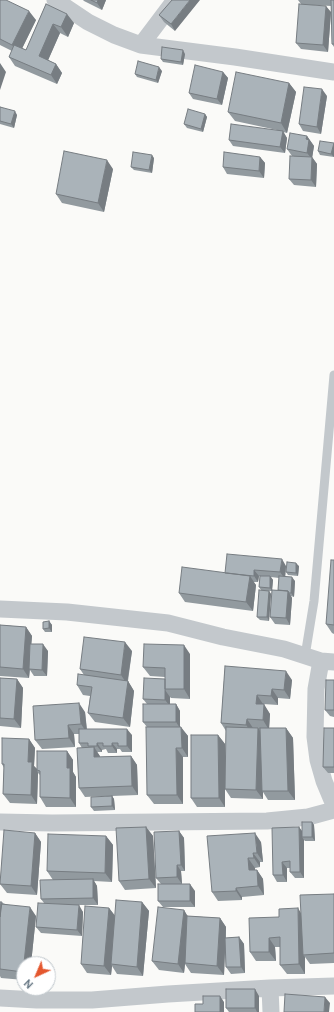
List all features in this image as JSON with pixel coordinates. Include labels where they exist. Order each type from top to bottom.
[{"type":"street","points":[[55,0],[88,22],[114,35],[141,45],[334,72]]},
{"type":"street","points":[[141,45],[174,0]]},
{"type":"street","points":[[0,609],[67,612],[168,622],[284,649],[320,660],[316,689],[315,737],[318,760],[324,781],[334,805]]},
{"type":"street","points":[[0,822],[266,821],[308,817],[334,810]]},
{"type":"street","points":[[0,998],[93,1006],[168,994],[334,986]]},
{"type":"street","points":[[270,988],[271,1012]]},
{"type":"lane","points":[[320,660],[314,601],[334,375]]},
{"type":"building","points":[[0,0],[6,0],[29,11],[12,45],[0,39]]},
{"type":"building","points":[[91,0],[98,0],[97,3]]},
{"type":"building","points":[[172,0],[190,0],[171,24],[159,15]]},
{"type":"building","points":[[331,0],[334,0],[334,44],[332,44]]},
{"type":"building","points":[[46,4],[67,14],[61,27],[53,24],[39,56],[56,64],[51,75],[9,57],[14,45],[26,50]]},
{"type":"building","points":[[299,4],[326,6],[323,45],[296,43]]},
{"type":"building","points":[[162,47],[183,50],[181,62],[161,59]]},
{"type":"building","points":[[138,61],[159,67],[156,80],[135,74]]},
{"type":"building","points":[[195,65],[223,72],[217,99],[189,93]]},
{"type":"building","points":[[236,72],[289,83],[281,123],[228,112]]},
{"type":"building","points":[[304,87],[322,89],[317,127],[299,124]]},
{"type":"building","points":[[0,107],[15,111],[11,124],[0,121]]},
{"type":"building","points":[[188,109],[205,114],[201,129],[184,124]]},
{"type":"building","points":[[231,124],[283,131],[280,147],[229,140]]},
{"type":"building","points":[[290,133],[307,136],[306,139],[309,140],[307,153],[287,149]]},
{"type":"building","points":[[320,141],[334,143],[331,154],[318,151]]},
{"type":"building","points":[[64,151],[107,160],[98,203],[56,194]]},
{"type":"building","points":[[133,152],[152,155],[149,170],[131,167]]},
{"type":"building","points":[[224,152],[260,157],[259,171],[223,167]]},
{"type":"building","points":[[290,156],[312,157],[311,180],[289,179]]},
{"type":"building","points":[[227,554],[282,559],[280,572],[254,570],[254,576],[225,573]]},
{"type":"building","points":[[331,560],[334,560],[334,625],[326,624]]},
{"type":"building","points":[[287,562],[296,563],[296,573],[286,572]]},
{"type":"building","points":[[182,567],[250,576],[246,602],[179,593]]},
{"type":"building","points":[[260,576],[270,576],[270,588],[259,587]]},
{"type":"building","points":[[279,576],[292,577],[291,593],[288,591],[278,590]]},
{"type":"building","points":[[259,590],[269,591],[267,617],[257,617]]},
{"type":"building","points":[[272,590],[288,591],[286,618],[270,617]]},
{"type":"building","points":[[49,621],[49,628],[43,629],[43,622]]},
{"type":"building","points":[[0,625],[26,627],[23,669],[0,667]]},
{"type":"building","points":[[84,637],[125,642],[121,675],[80,669]]},
{"type":"building","points":[[30,644],[43,644],[42,670],[29,669]]},
{"type":"building","points":[[144,644],[184,645],[184,689],[165,689],[165,668],[143,667]]},
{"type":"building","points":[[225,666],[286,671],[284,690],[272,689],[271,696],[257,695],[256,704],[264,704],[263,720],[247,719],[246,725],[221,723]]},
{"type":"building","points":[[78,674],[128,681],[123,718],[88,713],[92,687],[77,685]]},
{"type":"building","points":[[0,678],[17,679],[14,719],[0,718]]},
{"type":"building","points":[[144,678],[165,679],[165,700],[143,699]]},
{"type":"building","points":[[326,680],[334,680],[334,710],[325,710]]},
{"type":"building","points":[[79,703],[81,724],[68,725],[69,738],[35,740],[33,706]]},
{"type":"building","points":[[143,704],[176,704],[176,722],[143,722]]},
{"type":"building","points":[[146,727],[181,727],[182,748],[176,748],[177,795],[147,795]]},
{"type":"building","points":[[226,727],[258,728],[256,790],[225,789]]},
{"type":"building","points":[[260,728],[286,728],[288,791],[262,791]]},
{"type":"building","points":[[324,728],[334,728],[334,767],[323,767]]},
{"type":"building","points":[[79,729],[127,729],[127,746],[118,746],[118,743],[112,743],[112,746],[103,746],[103,743],[97,743],[97,746],[88,746],[88,743],[79,743]]},
{"type":"building","points":[[191,735],[218,735],[219,798],[191,798]]},
{"type":"building","points":[[2,738],[29,739],[28,762],[32,762],[31,795],[3,794],[4,764],[2,764]]},
{"type":"building","points":[[94,747],[94,757],[131,756],[132,786],[79,788],[77,748]]},
{"type":"building","points":[[37,751],[67,751],[67,768],[70,768],[70,798],[40,797],[40,771],[37,770]]},
{"type":"building","points":[[112,796],[112,806],[91,807],[91,797]]},
{"type":"building","points":[[302,822],[312,822],[312,837],[302,837]]},
{"type":"building","points":[[146,827],[149,879],[119,881],[116,828]]},
{"type":"building","points":[[299,827],[300,872],[290,872],[290,861],[282,862],[283,875],[273,875],[272,828]]},
{"type":"building","points":[[4,830],[35,833],[31,886],[0,884]]},
{"type":"building","points":[[179,831],[181,865],[177,865],[177,877],[156,878],[154,832]]},
{"type":"building","points":[[255,833],[257,853],[253,853],[254,858],[248,858],[249,870],[257,870],[258,886],[236,888],[236,891],[212,892],[207,836]]},
{"type":"building","points":[[48,834],[106,836],[105,873],[47,871]]},
{"type":"building","points":[[93,879],[93,898],[41,899],[40,880]]},
{"type":"building","points":[[158,884],[190,884],[190,901],[158,901]]},
{"type":"building","points":[[334,894],[334,953],[303,955],[300,895]]},
{"type":"building","points":[[116,900],[142,902],[137,967],[111,964]]},
{"type":"building","points":[[0,902],[2,902],[0,917]]},
{"type":"building","points":[[38,903],[79,905],[77,930],[36,927]]},
{"type":"building","points":[[1,904],[30,907],[25,956],[16,956],[16,971],[0,969]]},
{"type":"building","points":[[85,906],[109,908],[104,966],[81,964]]},
{"type":"building","points":[[158,907],[184,910],[178,964],[152,961]]},
{"type":"building","points":[[298,908],[299,964],[280,965],[280,937],[269,938],[269,952],[250,952],[249,918],[279,917],[279,909]]},
{"type":"building","points":[[187,916],[220,918],[217,966],[185,963]]},
{"type":"building","points":[[239,937],[241,967],[226,967],[225,938]]},
{"type":"building","points":[[226,989],[255,989],[255,1008],[226,1008]]},
{"type":"building","points":[[285,994],[325,997],[324,1012],[284,1012]]},
{"type":"building","points":[[203,996],[220,996],[220,1012],[195,1012],[195,1004],[203,1004]]}]
